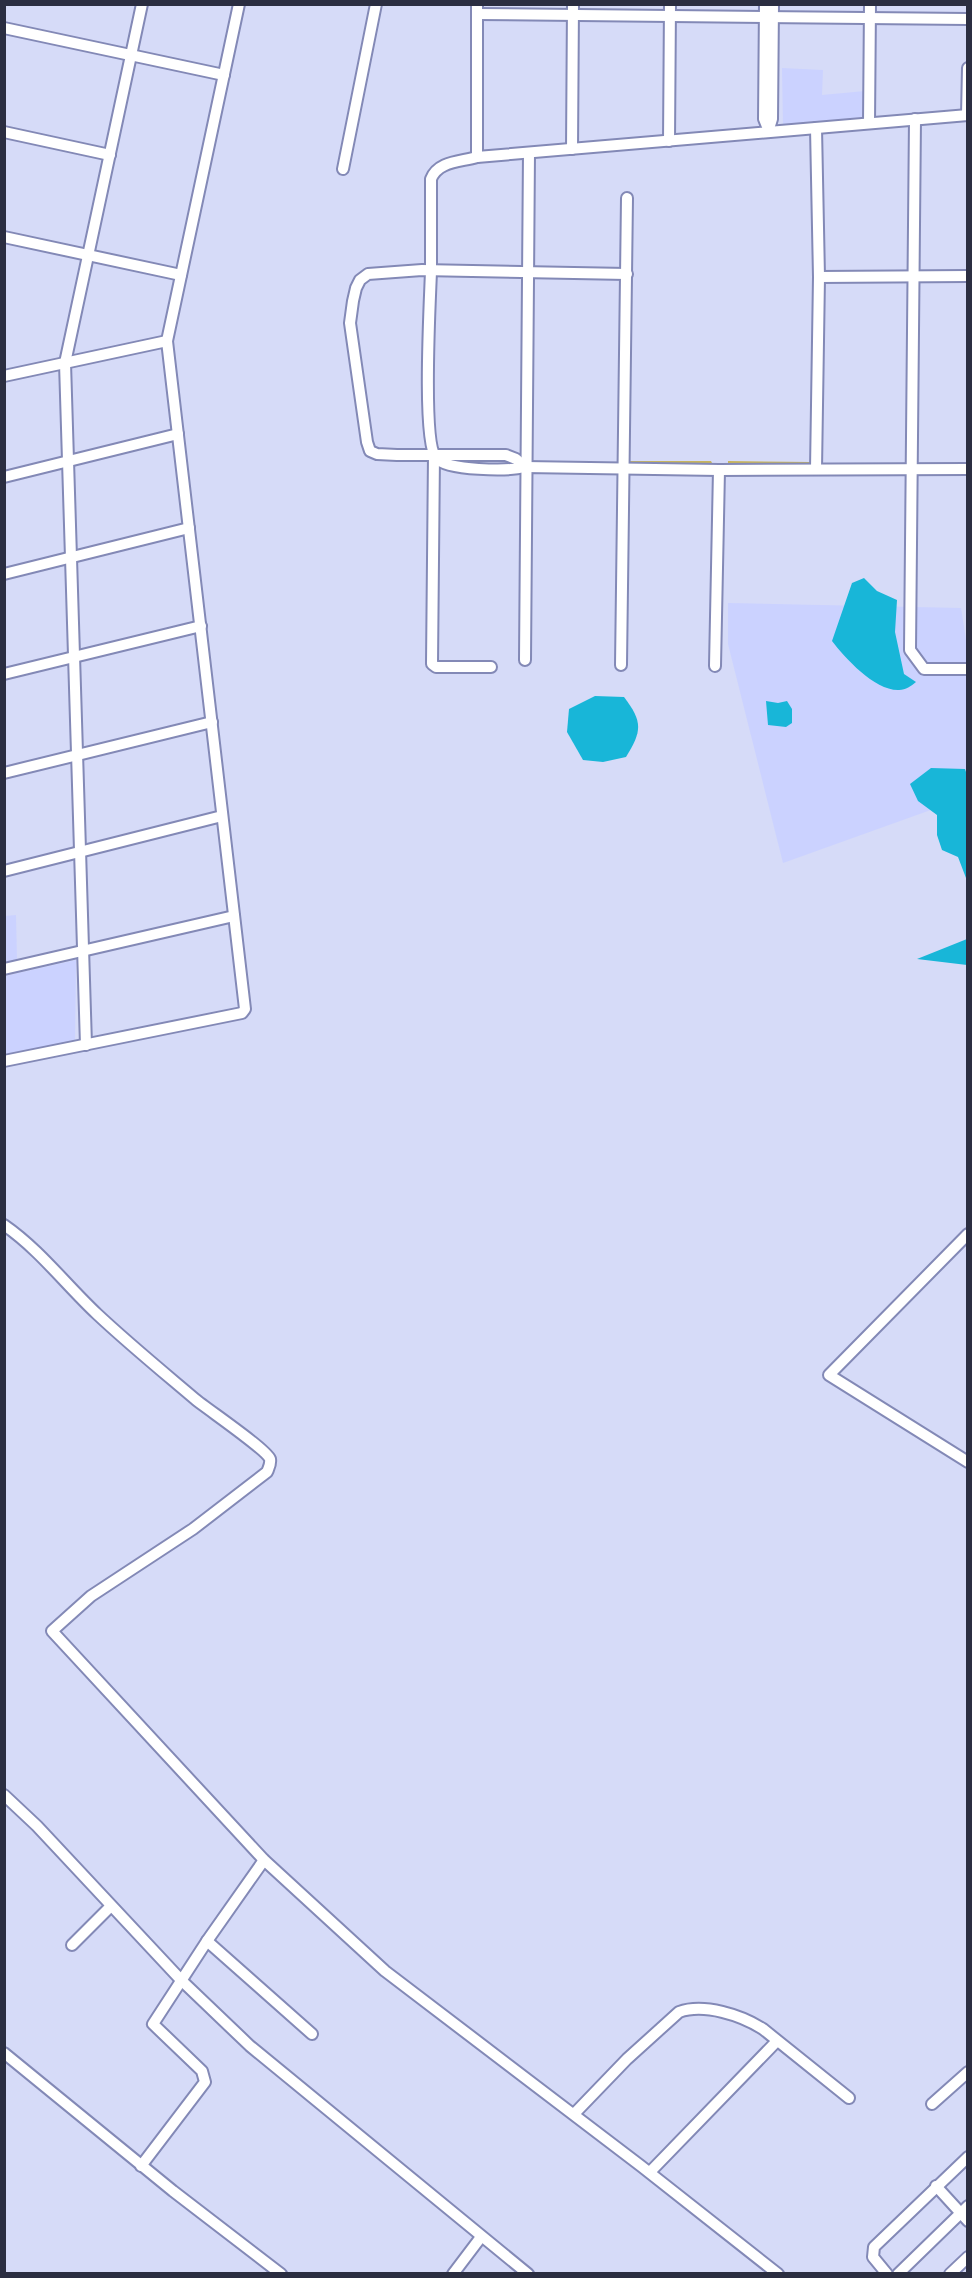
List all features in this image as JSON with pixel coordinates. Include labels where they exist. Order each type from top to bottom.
[{"type":"street","points":[[86,1045],[65,363],[142,4]]},
{"type":"street","points":[[4,1061],[242,1013],[246,1004],[167,341],[238,4]]},
{"type":"street","points":[[343,169],[376,4]]},
{"type":"street","points":[[765,4],[769,17],[772,119],[768,131]]},
{"type":"street","points":[[769,17],[773,4]]},
{"type":"street","points":[[869,123],[870,4]]},
{"type":"street","points":[[477,158],[477,9],[670,10],[769,17],[968,19]]},
{"type":"street","points":[[572,149],[573,10]]},
{"type":"street","points":[[669,141],[670,10]]},
{"type":"street","points":[[4,28],[224,75]]},
{"type":"street","points":[[491,667],[436,667],[432,664],[434,455],[429,408],[431,179],[434,171],[439,166],[477,158],[967,115],[968,68]]},
{"type":"street","points":[[915,119],[910,650],[924,669],[968,669]]},
{"type":"street","points":[[816,128],[819,277],[816,469]]},
{"type":"street","points":[[4,132],[110,155]]},
{"type":"street","points":[[525,660],[529,153]]},
{"type":"street","points":[[621,665],[627,198]]},
{"type":"street","points":[[4,237],[181,275]]},
{"type":"street","points":[[627,273],[431,270],[368,274],[360,280],[356,288],[350,323],[370,451],[377,454],[434,455],[440,462],[449,466],[507,470],[525,467],[719,470],[968,469]]},
{"type":"street","points":[[819,277],[968,276]]},
{"type":"street","points":[[4,376],[167,341]]},
{"type":"street","points":[[4,477],[178,434]]},
{"type":"street","points":[[715,666],[719,470]]},
{"type":"street","points":[[4,574],[189,528]]},
{"type":"street","points":[[4,674],[201,626]]},
{"type":"street","points":[[4,773],[212,722]]},
{"type":"street","points":[[4,871],[222,816]]},
{"type":"street","points":[[4,969],[234,916]]},
{"type":"street","points":[[4,1226],[44,1259],[97,1314],[214,1415],[262,1449],[269,1457],[270,1464],[267,1472],[193,1529],[91,1596],[52,1631],[264,1860],[385,1971],[650,2172],[778,2274]]},
{"type":"street","points":[[968,1234],[829,1376],[968,1462]]},
{"type":"street","points":[[4,1795],[41,1831],[181,1980],[250,2046],[528,2274]]},
{"type":"street","points":[[141,2166],[206,2082],[202,2071],[153,2024],[207,1941],[264,1860]]},
{"type":"street","points":[[72,1945],[111,1906]]},
{"type":"street","points":[[207,1941],[312,2034]]},
{"type":"street","points":[[574,2114],[627,2059],[679,2012],[689,2008],[749,2020],[849,2098]]},
{"type":"street","points":[[650,2172],[777,2042]]},
{"type":"street","points":[[6,2057],[141,2166],[281,2274]]},
{"type":"street","points":[[932,2104],[968,2072]]},
{"type":"street","points":[[887,2274],[873,2257],[874,2247],[968,2157]]},
{"type":"street","points":[[898,2274],[965,2213],[936,2186]]},
{"type":"street","points":[[453,2274],[481,2237]]},
{"type":"street","points":[[950,2274],[968,2258]]},
{"type":"shaded area","points":[[782,68],[823,70],[822,95],[865,91],[864,119],[783,126]]},
{"type":"shaded area","points":[[629,461],[711,461],[712,463],[629,464]]},
{"type":"shaded area","points":[[728,461],[810,462],[811,464],[728,464]]},
{"type":"shaded area","points":[[864,578],[877,591],[897,600],[895,632],[904,674],[916,682],[906,689],[890,689],[880,685],[861,672],[832,641],[852,583]]},
{"type":"shaded area","points":[[728,603],[961,608],[968,652],[967,797],[783,863],[728,644]]},
{"type":"shaded area","points":[[595,696],[624,697],[635,713],[637,733],[626,757],[603,762],[583,760],[567,732],[569,709]]},
{"type":"shaded area","points":[[766,701],[778,703],[787,701],[792,709],[792,723],[786,727],[768,725]]},
{"type":"shaded area","points":[[931,768],[965,769],[968,778],[966,878],[958,857],[942,850],[937,835],[937,815],[918,801],[910,784]]},
{"type":"shaded area","points":[[16,915],[17,960],[5,963],[5,916]]},
{"type":"shaded area","points":[[967,939],[967,965],[917,959]]},
{"type":"shaded area","points":[[76,960],[75,1041],[5,1054],[5,976]]}]
